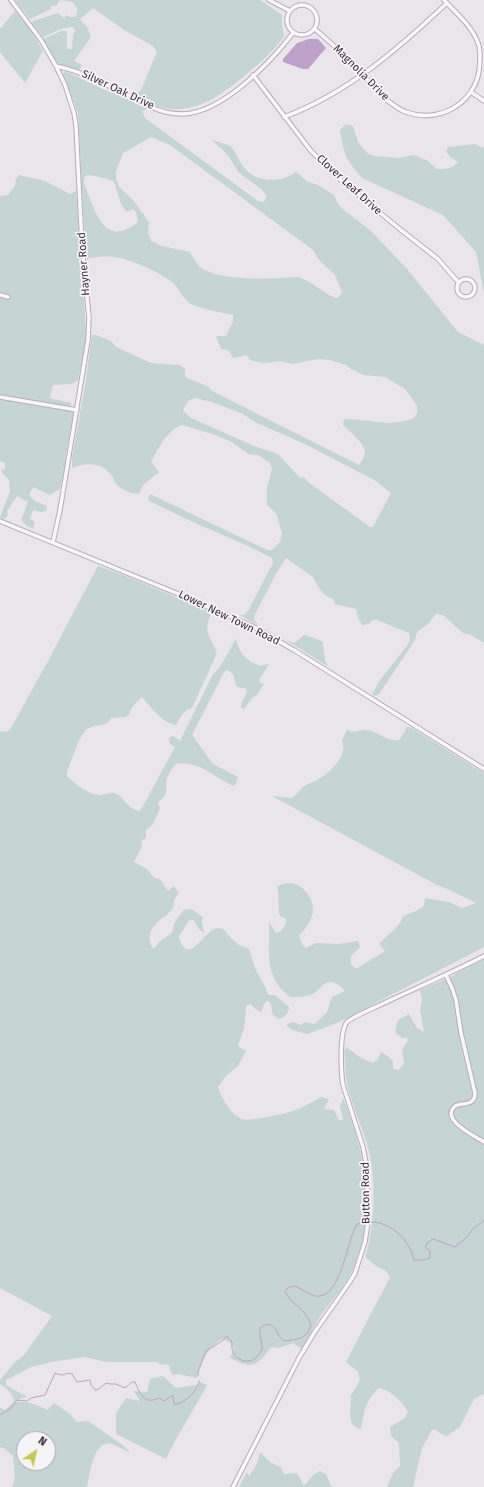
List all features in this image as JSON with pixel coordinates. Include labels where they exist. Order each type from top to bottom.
[{"type":"street","name":"Hayner Road","points":[[12,0],[42,42],[56,66],[70,99],[76,125],[82,246],[88,318],[88,341],[53,542]]},
{"type":"street","points":[[269,0],[290,11]]},
{"type":"street","points":[[284,117],[319,103],[364,74],[415,33],[445,2]]},
{"type":"street","name":"Magnolia Drive","points":[[315,29],[342,52],[396,108],[417,115],[429,116],[454,108],[464,100],[478,78],[480,65],[479,44],[472,31],[445,2]]},
{"type":"street","points":[[301,5],[310,7],[318,18],[315,29],[302,36],[293,33],[287,20],[290,11],[301,5]]},
{"type":"street","name":"Silver Oak Drive","points":[[56,66],[78,72],[150,107],[184,114],[216,104],[230,95],[280,50],[293,33]]},
{"type":"street","points":[[479,44],[484,43]]},
{"type":"street","name":"Clover Leaf Drive","points":[[253,75],[311,151],[344,183],[438,259],[459,283]]},
{"type":"street","points":[[470,92],[484,101]]},
{"type":"street","name":"Clover Leaf Drive","points":[[464,280],[472,282],[474,288],[473,294],[467,297],[461,296],[457,291],[459,283],[464,280]]},
{"type":"street","points":[[0,295],[8,297]]},
{"type":"street","points":[[0,397],[77,410]]},
{"type":"street","name":"Lower New Town Road","points":[[0,521],[181,595],[254,628],[294,650],[484,769]]},
{"type":"street","name":"Button Road","points":[[233,1487],[299,1358],[314,1333],[349,1283],[365,1242],[368,1222],[367,1168],[363,1147],[341,1075],[342,1035],[344,1028],[348,1021],[484,956]]},
{"type":"street","points":[[446,975],[456,1000],[461,1033],[475,1093],[473,1101],[470,1103],[459,1104],[453,1108],[451,1112],[452,1118],[467,1132],[484,1142]]},
{"type":"shaded area","points":[[15,0],[60,0],[56,6],[51,6],[51,9],[30,19]]},
{"type":"shaded area","points":[[60,0],[260,0],[282,15],[284,36],[258,65],[222,93],[193,107],[172,109],[152,104],[135,95],[141,90],[157,52],[153,46],[124,30],[93,8],[80,19],[87,27],[91,37],[74,61],[82,65],[79,70],[56,62],[44,39],[61,31],[67,31],[67,49],[72,49],[73,34],[75,32],[74,27],[63,28],[43,37],[32,23],[33,21],[58,13],[64,18],[67,15],[74,17],[77,14],[77,8],[72,2]]},
{"type":"shaded area","points":[[15,11],[28,26],[43,51],[25,83],[0,52],[0,29]]},
{"type":"shaded area","points":[[309,39],[318,39],[326,48],[308,69],[303,69],[283,62],[283,59],[297,43]]},
{"type":"shaded area","points":[[65,71],[105,90],[147,107],[147,109],[142,111],[145,118],[258,201],[263,202],[267,196],[260,188],[239,173],[228,155],[212,140],[231,146],[244,168],[255,176],[262,179],[277,180],[290,176],[296,172],[308,182],[318,185],[334,195],[338,204],[371,231],[407,269],[458,332],[484,345],[484,643],[471,635],[463,633],[443,615],[436,614],[428,624],[417,632],[415,640],[379,694],[375,696],[372,694],[380,680],[407,646],[410,640],[409,633],[377,620],[372,620],[369,624],[362,625],[358,618],[356,609],[335,604],[333,599],[326,596],[319,588],[313,577],[286,558],[255,614],[254,619],[258,625],[239,615],[244,615],[248,611],[273,563],[272,558],[195,523],[151,502],[148,499],[150,494],[267,550],[272,550],[280,542],[282,533],[276,513],[267,505],[267,488],[272,469],[270,463],[258,455],[248,454],[232,442],[213,434],[182,425],[167,435],[160,446],[151,462],[159,472],[143,485],[139,494],[124,490],[118,486],[108,471],[94,464],[72,468],[72,458],[92,335],[96,335],[111,341],[116,347],[151,363],[180,365],[185,369],[185,377],[209,387],[210,390],[359,465],[363,459],[365,449],[357,438],[343,425],[344,419],[387,423],[405,421],[414,418],[417,413],[417,406],[405,389],[385,377],[364,375],[346,365],[330,360],[318,359],[292,364],[281,361],[263,363],[250,360],[247,355],[233,358],[229,351],[221,349],[216,336],[226,336],[233,321],[233,315],[189,303],[172,282],[152,270],[135,263],[120,258],[110,257],[86,259],[78,113],[63,74]],"holes":[[[151,137],[170,145],[313,250],[319,260],[335,275],[342,292],[339,297],[336,298],[331,296],[306,280],[296,277],[239,278],[217,274],[200,267],[190,252],[162,246],[151,241],[148,232],[149,222],[133,200],[119,187],[116,179],[116,171],[123,153]],[[87,175],[114,181],[121,204],[127,212],[133,209],[136,212],[138,222],[126,229],[116,231],[108,229],[102,223],[97,214],[84,184],[84,178]],[[195,398],[212,402],[243,414],[255,422],[307,445],[376,481],[391,493],[373,527],[370,527],[308,482],[305,478],[299,477],[279,455],[254,446],[191,418],[183,411],[185,406]]]},
{"type":"shaded area","points":[[346,124],[353,126],[358,142],[368,154],[399,158],[414,155],[428,161],[437,169],[451,167],[458,162],[450,157],[446,151],[448,147],[475,144],[484,148],[484,293],[476,252],[443,215],[362,178],[356,171],[346,156],[343,145],[340,130]]},
{"type":"shaded area","points":[[19,175],[45,181],[70,194],[76,191],[86,330],[85,346],[78,380],[72,384],[53,385],[50,398],[71,403],[70,407],[0,395],[0,196],[8,195],[15,186],[16,179]]},
{"type":"shaded area","points":[[0,399],[74,412],[65,459],[66,463],[60,489],[50,495],[33,487],[29,495],[35,501],[47,506],[46,511],[41,512],[33,510],[30,519],[35,522],[33,529],[21,520],[28,502],[17,496],[7,511],[8,515],[5,519],[0,517],[10,491],[9,480],[1,470],[5,469],[5,463],[0,461]]},
{"type":"shaded area","points":[[98,566],[212,612],[207,629],[217,653],[192,708],[184,713],[176,725],[161,718],[142,697],[132,707],[129,715],[125,717],[111,718],[103,725],[88,728],[85,731],[77,745],[67,771],[67,776],[78,786],[88,792],[97,795],[115,793],[120,796],[131,808],[139,811],[175,747],[170,744],[169,738],[173,736],[180,741],[213,674],[222,663],[236,639],[241,652],[247,659],[260,666],[269,664],[259,680],[260,683],[264,684],[256,696],[253,697],[244,709],[241,708],[241,705],[247,689],[237,687],[232,673],[227,670],[224,672],[192,735],[213,764],[238,777],[236,784],[234,786],[227,783],[206,770],[191,764],[176,764],[166,782],[166,794],[158,802],[160,808],[153,824],[146,830],[146,838],[141,841],[142,847],[134,862],[147,869],[154,878],[160,879],[168,891],[174,886],[179,893],[175,899],[171,911],[153,927],[151,931],[150,942],[154,949],[159,942],[172,933],[174,924],[184,910],[191,909],[203,917],[202,921],[204,933],[198,928],[194,920],[189,920],[179,937],[183,946],[187,949],[192,949],[212,930],[217,928],[223,929],[239,945],[249,949],[254,966],[266,988],[268,995],[275,995],[289,1007],[286,1015],[279,1019],[272,1013],[270,1002],[267,1001],[264,1004],[261,1012],[250,1004],[246,1006],[244,1028],[238,1046],[246,1051],[238,1066],[226,1076],[218,1087],[226,1105],[241,1119],[258,1119],[293,1111],[304,1107],[321,1097],[329,1099],[324,1109],[334,1110],[339,1120],[343,1120],[340,1106],[343,1098],[358,1141],[366,1183],[367,1204],[365,1226],[361,1247],[353,1269],[342,1287],[319,1318],[302,1349],[293,1343],[279,1348],[271,1347],[262,1359],[249,1365],[230,1358],[234,1349],[231,1343],[222,1339],[206,1354],[200,1366],[197,1378],[178,1374],[172,1375],[169,1365],[161,1365],[157,1362],[106,1362],[84,1357],[51,1362],[31,1367],[6,1380],[6,1385],[27,1397],[21,1398],[15,1402],[31,1403],[47,1410],[54,1403],[70,1414],[77,1422],[88,1421],[124,1446],[130,1453],[112,1444],[106,1444],[100,1447],[91,1467],[87,1487],[12,1487],[15,1479],[13,1456],[5,1449],[0,1447],[0,1408],[5,1410],[14,1402],[9,1392],[0,1384],[0,1380],[15,1362],[24,1355],[52,1316],[0,1288],[0,731],[7,732],[11,728]]},
{"type":"shaded area","points":[[304,635],[322,641],[325,661],[329,667],[286,640],[294,643]]},
{"type":"shaded area","points":[[406,727],[410,727],[484,773],[484,947],[337,1023],[307,1034],[292,1030],[286,1025],[293,1022],[301,1025],[305,1022],[315,1024],[327,1012],[332,997],[345,991],[334,982],[328,982],[315,993],[290,997],[275,981],[270,963],[269,922],[276,933],[282,930],[286,919],[280,916],[277,887],[283,884],[296,884],[306,892],[310,898],[313,911],[310,921],[299,936],[302,944],[306,948],[316,943],[338,944],[358,941],[360,947],[351,956],[351,964],[356,969],[385,951],[379,944],[382,940],[396,928],[403,916],[424,906],[425,898],[449,902],[462,908],[476,903],[437,885],[272,796],[292,798],[306,785],[316,781],[328,773],[337,763],[343,752],[342,740],[347,730],[354,732],[365,730],[385,738],[399,740]]},
{"type":"shaded area","points":[[484,959],[484,1394],[474,1399],[460,1427],[447,1436],[436,1430],[432,1430],[422,1448],[413,1487],[387,1487],[393,1473],[400,1466],[399,1443],[391,1436],[390,1427],[405,1418],[408,1411],[395,1396],[384,1389],[379,1388],[374,1392],[368,1401],[361,1428],[358,1429],[352,1424],[350,1416],[351,1395],[360,1379],[358,1372],[346,1362],[390,1277],[386,1271],[376,1266],[365,1257],[373,1219],[373,1176],[369,1151],[348,1087],[344,1051],[346,1047],[361,1058],[373,1063],[377,1060],[381,1052],[393,1061],[393,1069],[399,1070],[404,1063],[402,1050],[408,1040],[407,1038],[402,1038],[395,1032],[398,1020],[409,1014],[417,1028],[424,1032],[420,1010],[422,1000],[420,990],[453,976],[460,969]]},
{"type":"shaded area","points":[[163,1376],[176,1388],[197,1385],[200,1382],[207,1385],[166,1459],[116,1434],[116,1413],[126,1398],[140,1401],[134,1391],[147,1392],[150,1379]]},
{"type":"shaded area","points":[[260,1452],[271,1463],[281,1467],[284,1474],[297,1473],[304,1486],[313,1475],[320,1471],[326,1474],[331,1486],[333,1487],[239,1487],[247,1472],[249,1476],[253,1471]]},
{"type":"waterway","points":[[371,1222],[386,1225],[393,1229],[409,1246],[414,1260],[424,1260],[430,1258],[430,1251],[425,1247],[428,1242],[433,1239],[455,1247],[484,1220]]},
{"type":"waterway","points":[[198,1375],[206,1351],[227,1336],[232,1342],[234,1354],[238,1358],[248,1361],[257,1357],[261,1351],[261,1327],[266,1325],[272,1326],[284,1341],[293,1340],[304,1336],[309,1331],[311,1326],[309,1320],[285,1291],[289,1287],[295,1286],[315,1296],[324,1295],[331,1289],[337,1279],[357,1224],[365,1223]]},
{"type":"waterway","points":[[0,1415],[10,1409],[17,1400],[27,1401],[31,1398],[45,1395],[55,1373],[61,1375],[67,1373],[72,1374],[77,1382],[90,1380],[91,1385],[95,1390],[99,1389],[106,1383],[116,1384],[125,1388],[132,1382],[135,1382],[139,1391],[146,1399],[154,1400],[159,1398],[164,1401],[173,1395],[174,1404],[178,1404],[186,1400],[196,1389],[199,1381]]}]
